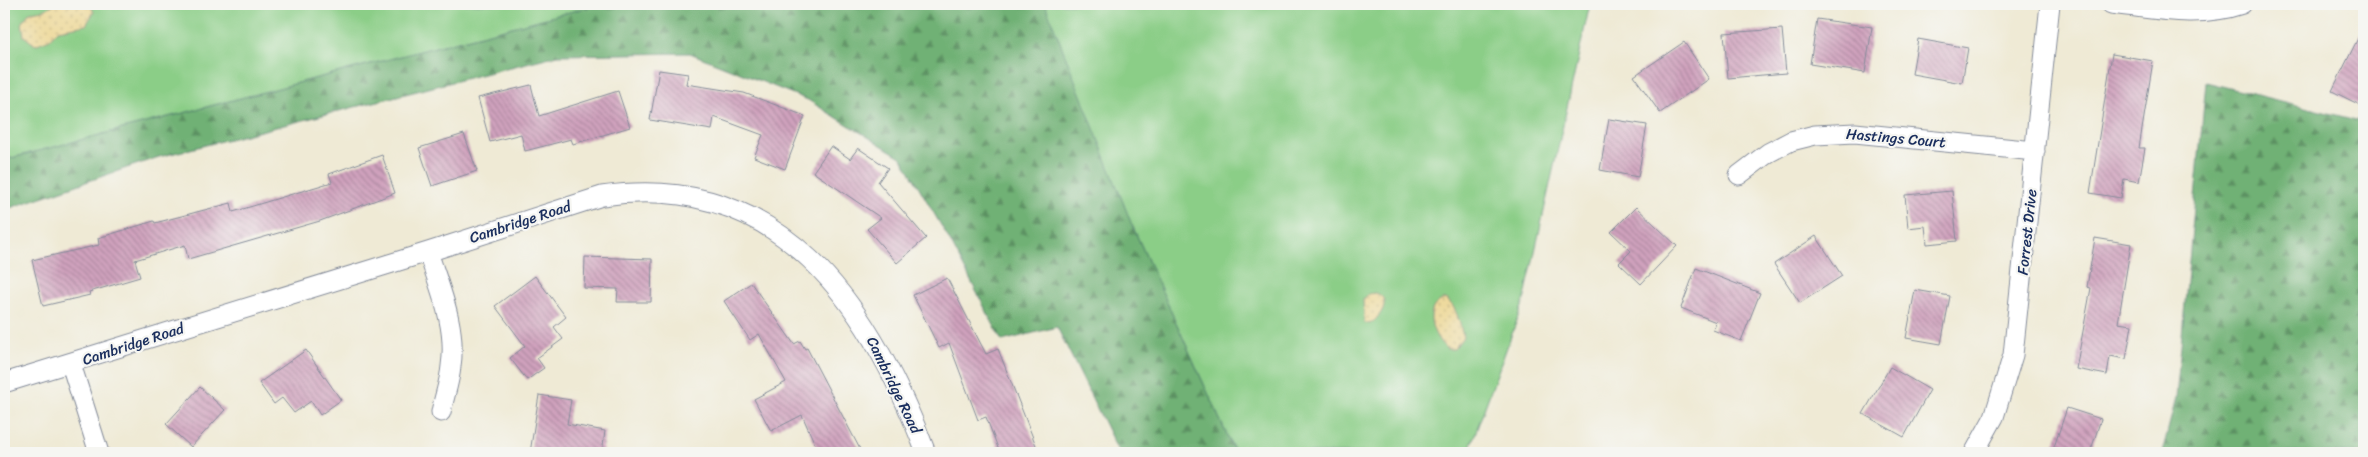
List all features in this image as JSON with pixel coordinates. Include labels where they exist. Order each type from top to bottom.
[{"type":"street","name":"Forrest Drive","points":[[1974,453],[1994,417],[2013,355],[2050,4]]},
{"type":"street","points":[[2111,4],[2194,13],[2216,12],[2242,4]]},
{"type":"street","name":"Hastings Court","points":[[1739,175],[1768,153],[1791,141],[1816,135],[1855,133],[2035,151]]},
{"type":"street","name":"Cambridge Road","points":[[4,383],[71,364],[602,196],[632,192],[664,192],[691,196],[739,212],[761,222],[800,249],[822,270],[848,304],[884,361],[916,427],[926,453]]},
{"type":"street","points":[[428,252],[447,313],[452,340],[452,366],[441,412]]},
{"type":"street","points":[[71,364],[99,453]]},
{"type":"green space","points":[[4,4],[600,4],[4,160]]},
{"type":"green space","points":[[600,4],[1045,4],[1132,225],[1235,453],[1119,453],[1057,327],[1002,341],[950,241],[902,158],[808,100],[690,53],[558,55],[159,157],[4,210],[4,160]]},
{"type":"green space","points":[[977,4],[1590,4],[1524,301],[1468,453],[1235,453],[1132,225]]},
{"type":"green space","points":[[2206,82],[2364,122],[2364,453],[2162,453],[2176,398]]},
{"type":"sand","points":[[54,4],[90,4],[94,12],[86,25],[58,30],[50,39],[35,45],[24,36],[22,22],[30,12],[44,10]]},
{"type":"sand","points":[[1375,293],[1383,299],[1383,308],[1374,321],[1370,324],[1364,323],[1363,300],[1368,294]]},
{"type":"sand","points":[[1445,299],[1455,310],[1463,337],[1454,349],[1447,349],[1442,344],[1433,330],[1431,322],[1433,308]]},
{"type":"building","points":[[1817,19],[1872,27],[1865,73],[1810,64]]},
{"type":"building","points":[[2364,26],[2364,107],[2332,91]]},
{"type":"building","points":[[1782,29],[1786,73],[1728,78],[1724,33]]},
{"type":"building","points":[[1918,39],[1968,48],[1962,83],[1912,74]]},
{"type":"building","points":[[1684,42],[1709,79],[1660,113],[1634,76]]},
{"type":"building","points":[[2112,54],[2153,61],[2139,148],[2145,148],[2139,182],[2124,179],[2121,198],[2090,193]]},
{"type":"building","points":[[659,70],[688,74],[686,84],[744,93],[805,116],[785,169],[754,157],[763,135],[714,117],[712,130],[650,120]]},
{"type":"building","points":[[531,85],[539,116],[618,91],[630,127],[573,144],[571,139],[525,151],[521,134],[490,142],[478,98]]},
{"type":"building","points":[[1609,119],[1647,125],[1638,177],[1600,170]]},
{"type":"building","points":[[464,134],[477,171],[432,186],[419,148]]},
{"type":"building","points":[[831,146],[850,159],[858,148],[888,168],[878,182],[926,238],[897,263],[867,229],[881,218],[813,172]]},
{"type":"building","points":[[382,155],[395,193],[320,221],[188,259],[185,245],[135,260],[140,277],[89,292],[90,295],[43,306],[32,260],[99,245],[98,238],[154,221],[155,223],[231,203],[233,212],[332,182],[329,174]]},
{"type":"building","points":[[1952,191],[1957,241],[1927,244],[1925,226],[1908,228],[1905,195]]},
{"type":"building","points":[[1636,207],[1677,246],[1641,284],[1619,263],[1631,251],[1611,232]]},
{"type":"building","points":[[1816,236],[1842,276],[1800,303],[1774,264]]},
{"type":"building","points":[[2095,238],[2131,244],[2118,323],[2132,325],[2126,359],[2110,356],[2107,375],[2076,369],[2091,288],[2087,287]]},
{"type":"building","points":[[585,257],[652,259],[651,302],[617,302],[618,289],[584,288]]},
{"type":"building","points":[[1696,268],[1760,293],[1741,341],[1713,330],[1716,322],[1681,308]]},
{"type":"building","points":[[535,276],[566,317],[554,327],[563,339],[537,358],[544,368],[527,380],[510,358],[525,346],[495,306]]},
{"type":"building","points":[[947,278],[986,354],[998,349],[1039,453],[1000,453],[986,417],[978,420],[949,343],[939,348],[913,295]]},
{"type":"building","points":[[751,283],[794,344],[800,341],[805,349],[807,348],[862,453],[819,453],[802,415],[771,431],[754,399],[786,382],[759,334],[750,340],[724,301]]},
{"type":"building","points":[[1915,290],[1950,296],[1941,344],[1906,338]]},
{"type":"building","points":[[306,350],[341,400],[320,415],[311,401],[294,413],[282,398],[274,404],[259,383]]},
{"type":"building","points":[[1890,367],[1930,390],[1904,437],[1863,414]]},
{"type":"building","points":[[200,387],[225,410],[191,447],[166,424]]},
{"type":"building","points":[[539,395],[571,400],[567,424],[605,431],[602,453],[530,453]]},
{"type":"building","points":[[2067,408],[2101,419],[2090,453],[2052,453]]}]
